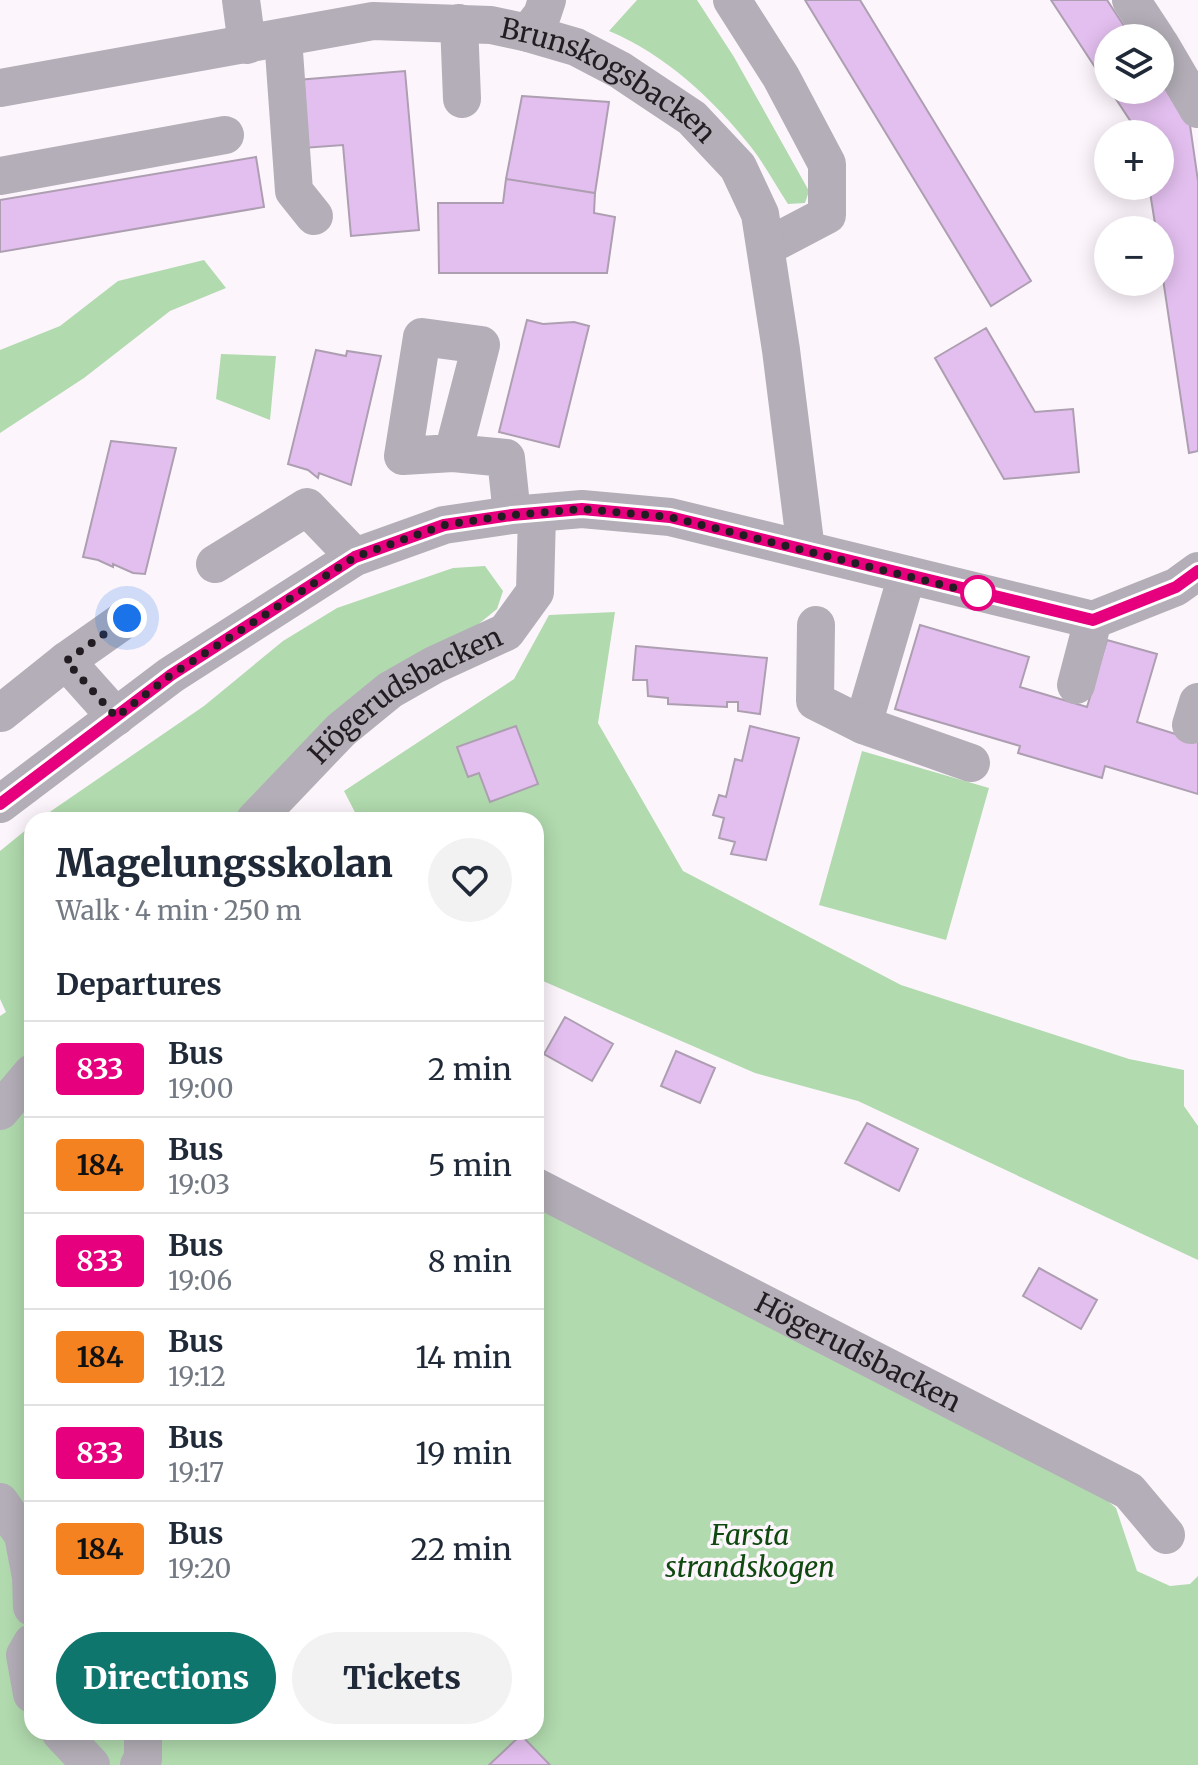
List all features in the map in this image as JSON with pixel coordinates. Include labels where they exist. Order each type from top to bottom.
[{"type":"street","points":[[241,0],[265,42],[294,191],[314,216]]},
{"type":"street","points":[[528,33],[542,15],[547,0]]},
{"type":"street","points":[[732,0],[781,77],[827,164],[827,215],[766,247]]},
{"type":"street","points":[[1131,0],[1147,24]]},
{"type":"street","name":"Brunskogsbacken","points":[[0,88],[373,21],[491,25],[576,47],[620,70],[692,118],[738,167],[760,214],[806,550]]},
{"type":"street","points":[[459,23],[462,99]]},
{"type":"street","points":[[1174,68],[1198,109]]},
{"type":"street","points":[[0,176],[225,135]]},
{"type":"street","name":"Högerudsbacken","points":[[263,812],[341,730],[390,690],[434,665],[506,632],[535,592],[524,514],[506,458],[453,453]]},
{"type":"street","points":[[215,564],[307,507],[355,557]]},
{"type":"street","points":[[0,804],[171,675],[355,557],[444,525],[582,509],[670,517],[1093,620],[1176,587],[1198,571]]},
{"type":"street","points":[[863,725],[907,575]]},
{"type":"street","points":[[1,713],[127,618]]},
{"type":"street","points":[[1076,685],[1093,620]]},
{"type":"street","points":[[816,625],[815,701],[863,725],[971,763]]},
{"type":"street","points":[[66,661],[116,717]]},
{"type":"street","points":[[0,1111],[24,1082]]},
{"type":"street","name":"Högerudsbacken","points":[[544,1191],[1129,1491],[1166,1535]]},
{"type":"street","points":[[0,1502],[24,1540]]},
{"type":"street","points":[[68,1740],[91,1765]]},
{"type":"street","points":[[139,1765],[143,1759],[143,1740]]},
{"type":"green space","points":[[637,0],[697,0],[734,57],[809,191],[805,203],[788,204],[751,147],[721,112],[687,80],[650,52],[609,31]]},
{"type":"green space","points":[[204,260],[226,288],[170,311],[84,378],[0,433],[0,350],[60,326],[118,281]]},
{"type":"green space","points":[[221,354],[276,356],[270,420],[216,399]]},
{"type":"green space","points":[[485,566],[503,591],[497,609],[248,812],[50,812],[204,706],[283,641],[337,608],[453,568]]},
{"type":"green space","points":[[615,612],[598,723],[683,871],[901,985],[1129,1059],[1184,1070],[1184,1106],[1198,1126],[1198,1260],[858,1101],[755,1073],[544,981],[544,812],[355,812],[344,791],[514,679],[549,615]]},
{"type":"green space","points":[[862,751],[989,788],[946,940],[819,905]]},
{"type":"green space","name":"Farsta strandskogen","points":[[24,832],[24,1740],[544,1740],[544,1210],[1078,1475],[1116,1508],[1137,1571],[1170,1586],[1190,1584],[1198,1576],[1198,1765],[0,1765],[0,1016],[6,1012],[0,999],[0,851]]},
{"type":"building","points":[[805,0],[860,0],[1031,281],[991,306]]},
{"type":"building","points":[[1051,0],[1107,0],[1123,24],[1094,24],[1094,66]]},
{"type":"building","points":[[405,71],[419,230],[351,236],[343,145],[303,148],[297,80]]},
{"type":"building","points":[[522,96],[609,102],[595,193],[506,179]]},
{"type":"building","points":[[1174,102],[1190,125],[1198,181],[1198,451],[1189,453],[1166,296],[1174,296],[1174,216],[1154,216],[1151,200],[1174,200],[1174,120],[1130,120],[1119,104],[1174,104]]},
{"type":"building","points":[[256,157],[264,207],[0,252],[0,200]]},
{"type":"building","points":[[506,179],[595,193],[594,213],[615,217],[607,273],[439,273],[438,203],[503,203]]},
{"type":"building","points":[[527,320],[543,324],[574,322],[589,326],[559,447],[499,432]]},
{"type":"building","points":[[986,328],[1035,412],[1073,409],[1079,472],[1004,479],[935,358]]},
{"type":"building","points":[[316,350],[346,356],[347,351],[381,356],[351,485],[319,473],[318,478],[308,470],[288,464]]},
{"type":"building","points":[[111,441],[176,448],[145,574],[83,557]]},
{"type":"building","points":[[920,625],[1029,657],[1020,687],[1087,707],[1107,640],[1157,654],[1137,722],[1198,741],[1198,794],[1105,766],[1102,778],[1018,753],[1020,746],[895,709]]},
{"type":"building","points":[[636,646],[767,658],[760,714],[738,711],[738,702],[727,702],[727,707],[668,704],[668,698],[648,696],[647,680],[633,680]]},
{"type":"building","points":[[516,726],[538,784],[490,802],[479,773],[468,777],[457,747]]},
{"type":"building","points":[[750,726],[799,738],[766,860],[731,854],[735,842],[719,838],[724,818],[713,815],[719,795],[726,797],[735,759],[742,761]]},
{"type":"building","points":[[565,1017],[613,1044],[592,1081],[544,1054]]},
{"type":"building","points":[[676,1051],[715,1068],[700,1103],[661,1086]]},
{"type":"building","points":[[867,1123],[918,1149],[899,1191],[845,1163]]},
{"type":"building","points":[[1039,1268],[1097,1300],[1081,1329],[1023,1296]]},
{"type":"building","points":[[516,1740],[526,1740],[550,1765],[489,1765]]},
{"type":"bus line","name":"833","points":[[0,804],[171,675],[304,589],[355,557],[444,525],[582,509],[670,517],[1093,620],[1176,587],[1198,571]]},
{"type":"route","points":[[127,618],[66,661],[116,717],[171,675],[355,557],[444,525],[512,515],[582,509],[670,517],[983,595],[978,593]]}]
